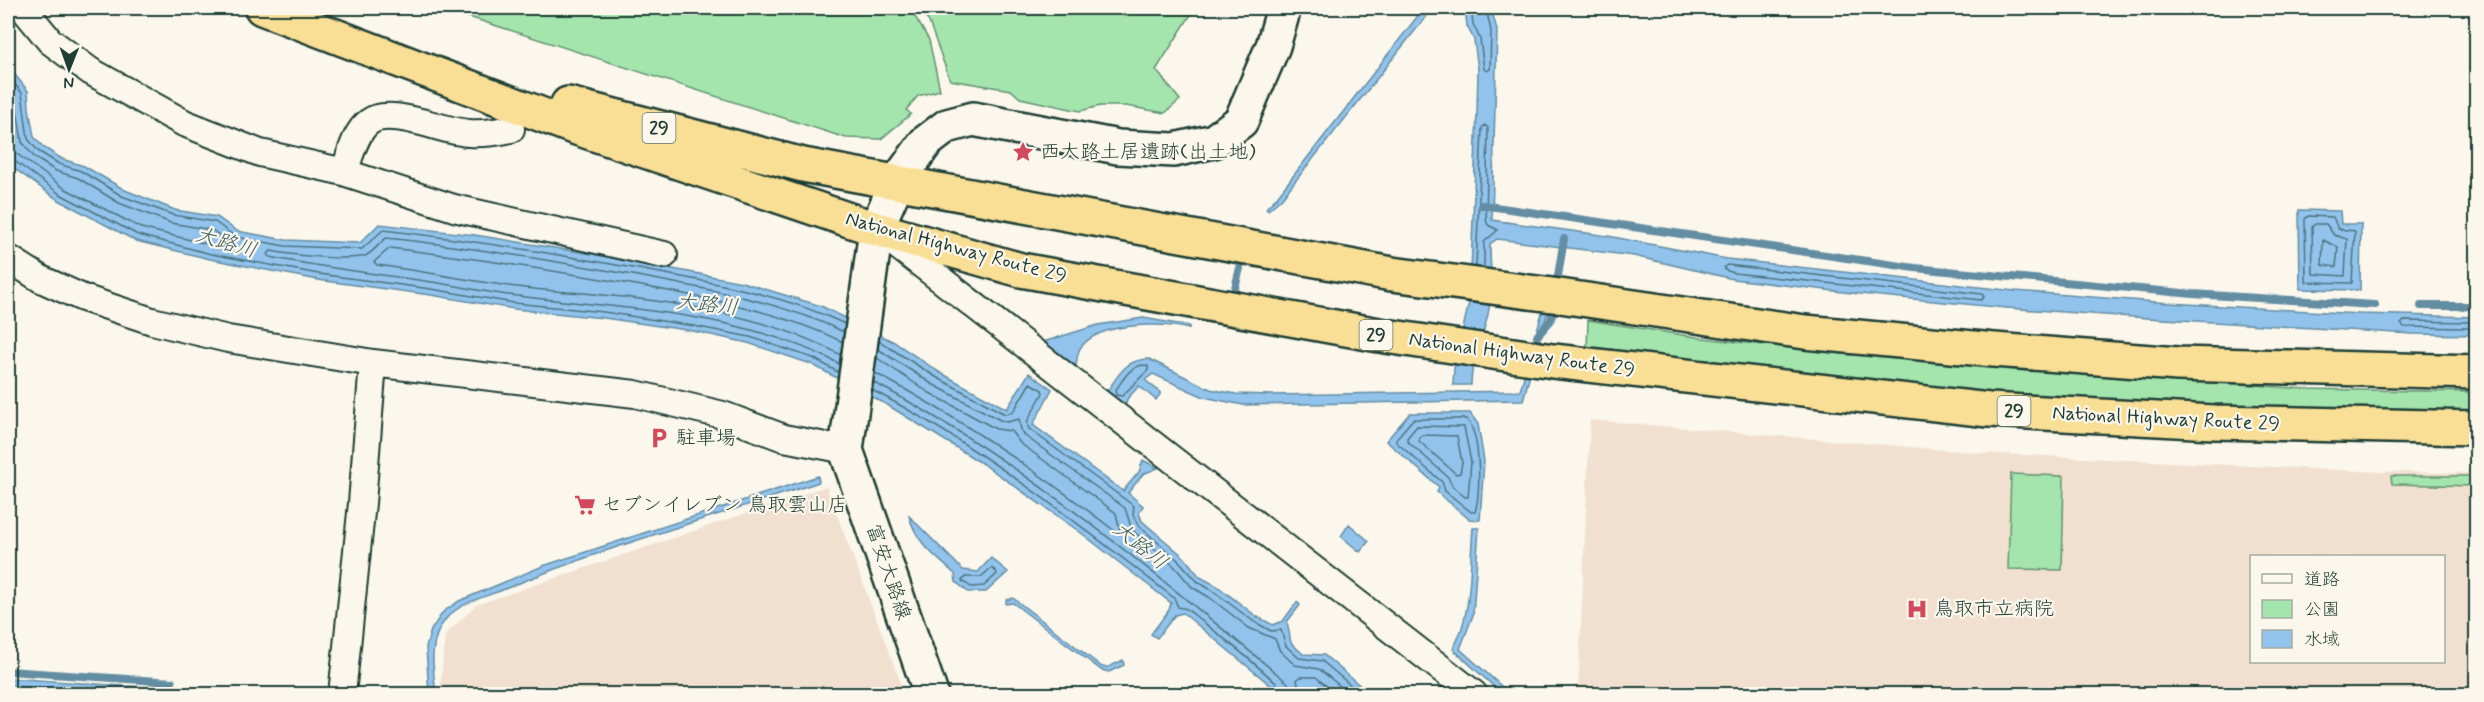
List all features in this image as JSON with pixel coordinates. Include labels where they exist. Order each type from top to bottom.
[{"type":"highway","name":"National Highway Route 29","points":[[262,8],[571,126],[876,229],[1021,270],[1379,335],[1553,362],[1989,410],[2214,423],[2476,428]]},
{"type":"highway","name":"National Highway Route 29","points":[[424,68],[803,165],[1392,274],[1805,332],[1994,350],[2178,364],[2476,372]]},
{"type":"street","points":[[23,8],[50,41],[90,71],[184,123],[260,153],[344,172],[454,208],[664,255]]},
{"type":"street","points":[[8,258],[41,279],[83,298],[152,321],[228,339],[374,363],[635,394],[723,415],[784,438],[846,450],[876,229],[897,182],[926,142],[947,126],[973,119],[1118,147],[1174,150],[1214,141],[1241,121],[1273,46],[1284,8]]},
{"type":"street","points":[[344,172],[360,133],[368,123],[379,117],[395,117],[467,133],[487,134],[511,129]]},
{"type":"street","points":[[876,229],[1474,694]]},
{"type":"street","points":[[342,694],[374,363]]},
{"type":"street","name":"富安大路線","points":[[846,450],[931,694]]},
{"type":"shaded area","name":"鳥取市立病院","points":[[1590,420],[1982,453],[2381,472],[2476,473],[2476,694],[1578,694]]},
{"type":"shaded area","points":[[826,486],[905,694],[440,694],[445,635],[476,605]]},
{"type":"green space","points":[[441,8],[910,8],[929,40],[940,90],[918,96],[906,110],[911,114],[881,139],[846,138]]},
{"type":"green space","points":[[919,8],[1195,8],[1156,70],[1180,100],[1165,113],[1126,106],[1100,106],[1080,111],[1020,98],[1011,90],[950,80],[929,22]]},
{"type":"green space","points":[[1588,320],[1702,338],[1845,354],[2305,389],[2476,392],[2476,413],[2120,400],[2001,393],[1846,379],[1587,348]]},
{"type":"green space","points":[[2011,474],[2064,476],[2062,570],[2008,569]]},
{"type":"green space","points":[[2391,476],[2476,476],[2476,486],[2392,484]]},
{"type":"water","points":[[1424,8],[1433,8],[1281,199],[1268,210],[1266,208]]},
{"type":"water","points":[[1465,8],[1491,8],[1497,30],[1492,220],[1608,236],[1727,259],[2015,291],[2359,314],[2476,317],[2476,335],[2413,334],[2147,318],[1860,294],[1733,279],[1634,256],[1497,239],[1490,244],[1490,301],[1473,366],[1471,385],[1453,385],[1454,368],[1470,298],[1477,112],[1478,69],[1474,40],[1467,26]]},
{"type":"water","name":"大路川","points":[[8,66],[28,91],[34,137],[43,147],[62,159],[84,166],[125,190],[175,210],[217,217],[237,231],[286,240],[360,243],[379,224],[475,235],[598,255],[742,282],[821,306],[894,342],[939,372],[1007,409],[1029,373],[1052,389],[1033,425],[1123,491],[1139,472],[1143,460],[1158,468],[1143,474],[1128,493],[1143,506],[1139,513],[1142,521],[1184,557],[1200,577],[1217,586],[1256,616],[1273,625],[1283,621],[1297,602],[1300,605],[1287,622],[1291,643],[1303,654],[1324,655],[1370,694],[1281,694],[1183,613],[1175,615],[1157,638],[1151,634],[1169,610],[1171,603],[1080,532],[983,464],[889,406],[811,364],[748,343],[693,331],[604,318],[514,309],[318,280],[210,259],[136,241],[57,199],[8,164]]},
{"type":"water","points":[[2299,210],[2340,211],[2341,224],[2361,224],[2360,290],[2300,289]]},
{"type":"water","points":[[1545,302],[1550,303],[1523,400],[1243,405],[1204,397],[1153,374],[1145,380],[1161,393],[1156,400],[1139,386],[1127,399],[1125,408],[1105,394],[1122,370],[1133,362],[1149,359],[1210,389],[1236,394],[1520,391]]},
{"type":"water","points":[[1143,318],[1189,326],[1189,329],[1163,325],[1116,328],[1090,339],[1081,347],[1076,366],[1043,342],[1098,325]]},
{"type":"water","points":[[1410,413],[1470,413],[1478,424],[1484,461],[1480,520],[1469,519],[1437,492],[1439,487],[1386,441]]},
{"type":"water","points":[[818,476],[819,482],[621,545],[464,605],[450,614],[436,637],[433,656],[436,694],[429,694],[426,647],[431,630],[443,612],[459,601],[543,566]]},
{"type":"water","points":[[909,516],[963,570],[978,572],[991,558],[1008,572],[986,592],[968,592],[956,582],[955,574],[922,542]]},
{"type":"water","points":[[1349,524],[1369,541],[1360,552],[1341,536]]},
{"type":"water","points":[[1473,528],[1479,528],[1473,615],[1460,649],[1510,694],[1502,694],[1453,649],[1467,606]]},
{"type":"water","points":[[1013,598],[1102,667],[1109,667],[1123,660],[1124,665],[1109,672],[1101,670],[1013,603],[1006,604],[1006,600]]},
{"type":"water","points":[[8,678],[244,694],[128,694],[8,686]]},
{"type":"waterway","points":[[1482,205],[1915,268],[2193,294],[2375,305]]},
{"type":"waterway","points":[[1556,288],[1564,239]]},
{"type":"waterway","points":[[1234,292],[1240,268]]},
{"type":"waterway","points":[[1537,336],[1551,320],[1554,301]]},
{"type":"waterway","points":[[2421,306],[2476,306]]},
{"type":"waterway","points":[[8,671],[172,682]]},
{"type":"place","name":"西大路土居遺跡(出土地)","points":[[1023,152]]},
{"type":"place","name":"駐車場","points":[[659,438]]},
{"type":"place","name":"セブンイレブン 鳥取雲山店","points":[[585,505]]},
{"type":"place","name":"鳥取市立病院","points":[[1917,609]]}]
